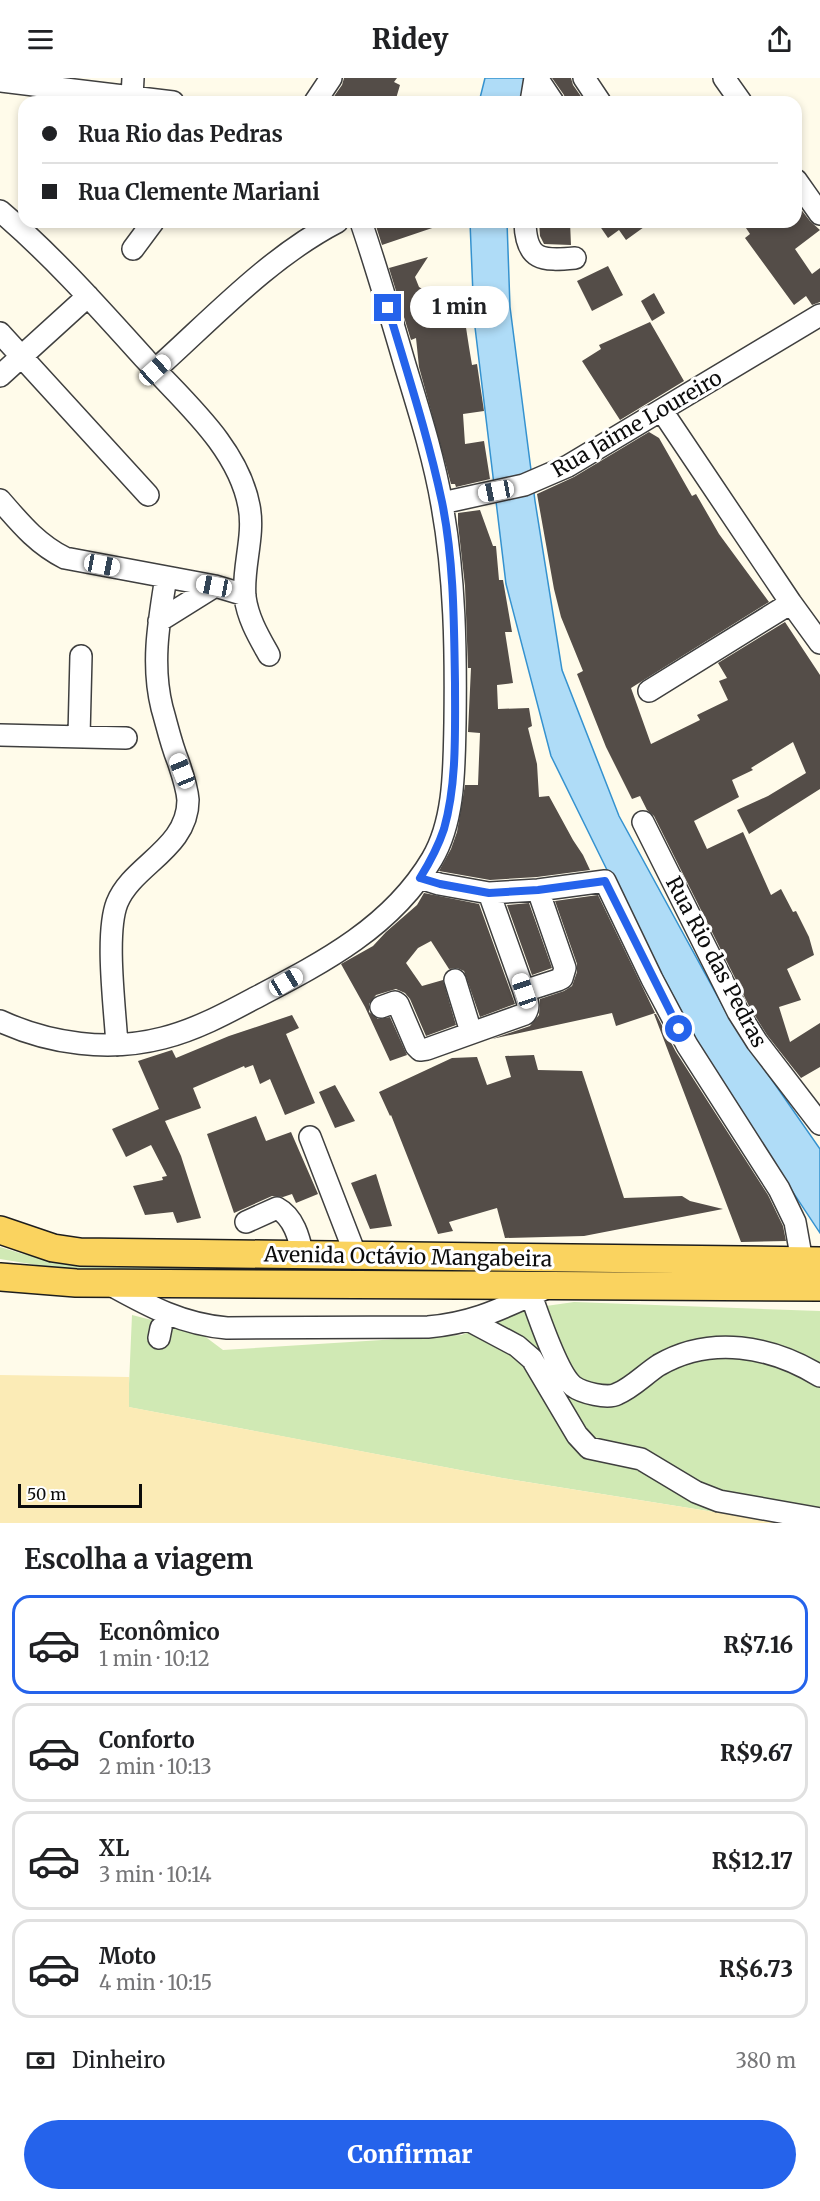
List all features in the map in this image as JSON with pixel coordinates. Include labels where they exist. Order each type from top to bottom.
[{"type":"main road","name":"Avenida Octávio Mangabeira","points":[[0,1230],[53,1248],[80,1252],[814,1261]]},
{"type":"main road","name":"Avenida Octávio Mangabeira","points":[[5,1279],[76,1283],[542,1290],[820,1287]]},
{"type":"street","points":[[319,96],[331,78]]},
{"type":"street","points":[[532,96],[536,78]]},
{"type":"street","points":[[536,78],[549,96]]},
{"type":"street","points":[[584,78],[596,96]]},
{"type":"street","points":[[724,78],[737,96]]},
{"type":"street","points":[[0,81],[132,88],[155,96]]},
{"type":"street","points":[[802,188],[820,214]]},
{"type":"street","points":[[0,211],[88,296],[205,424],[224,450],[239,477],[249,506],[250,536],[245,595],[248,612],[269,655]]},
{"type":"street","points":[[132,249],[148,228]]},
{"type":"street","points":[[155,370],[264,271],[328,228]]},
{"type":"street","points":[[0,1021],[51,1040],[117,1045],[162,1039],[203,1024],[286,982],[371,930],[394,910],[420,878],[434,855],[444,829],[450,801],[454,739],[454,624],[450,559],[442,502],[419,410],[363,228]]},
{"type":"street","points":[[526,228],[528,245],[540,259],[549,261],[575,258]]},
{"type":"street","points":[[0,376],[88,296]]},
{"type":"street","name":"Rua Jaime Loureiro","points":[[442,502],[524,485],[568,466],[820,315]]},
{"type":"street","points":[[0,333],[148,495]]},
{"type":"street","points":[[662,411],[791,603],[819,640]]},
{"type":"street","points":[[0,500],[32,536],[47,549],[65,558],[214,586],[245,595]]},
{"type":"street","points":[[117,1045],[112,942],[117,903],[127,888],[175,838],[185,820],[188,800],[182,771],[162,706],[156,675],[159,621],[166,577]]},
{"type":"street","points":[[159,621],[214,586]]},
{"type":"street","points":[[649,692],[791,603]]},
{"type":"street","points":[[78,736],[81,656]]},
{"type":"street","points":[[0,735],[126,738]]},
{"type":"street","name":"Rua Rio das Pedras","points":[[643,822],[738,1012],[757,1042],[820,1124]]},
{"type":"street","points":[[420,878],[489,893],[538,890],[605,881],[687,1046],[779,1190],[814,1261]]},
{"type":"street","points":[[524,991],[562,978],[565,969],[538,890]]},
{"type":"street","points":[[381,1007],[395,1002],[398,1004],[416,1046],[420,1050],[525,1014],[528,1004],[489,893]]},
{"type":"street","points":[[455,980],[471,1032]]},
{"type":"street","points":[[310,1137],[356,1256]]},
{"type":"street","points":[[246,1222],[277,1208],[284,1212],[299,1235],[303,1255]]},
{"type":"street","points":[[106,1282],[164,1313],[206,1326],[227,1328],[453,1325],[483,1317],[542,1290]]},
{"type":"street","points":[[542,1290],[538,1318],[562,1369],[573,1386],[594,1395],[616,1395],[660,1365],[683,1355],[716,1347],[755,1348],[782,1357],[820,1376]]},
{"type":"street","points":[[470,1321],[517,1346],[532,1359],[577,1435],[589,1448],[641,1459],[696,1492],[719,1501],[820,1519]]},
{"type":"green space","points":[[0,1247],[61,1261],[712,1273],[820,1282],[61,1269],[0,1259]]},
{"type":"green space","points":[[574,1302],[820,1311],[820,1523],[783,1523],[502,1478],[128,1407],[132,1315],[199,1332],[223,1350],[462,1335],[511,1311]]},
{"type":"sand","points":[[0,1375],[129,1377],[129,1407],[502,1478],[783,1523],[0,1523]]},
{"type":"water","points":[[485,78],[525,78],[522,96],[480,96]]},
{"type":"water","points":[[470,228],[507,228],[510,307],[535,501],[562,670],[619,816],[731,1021],[820,1149],[820,1233],[715,1075],[610,876],[551,756],[506,584],[474,319]]},
{"type":"building","points":[[344,78],[397,78],[394,82],[400,85],[397,96],[334,96]]},
{"type":"building","points":[[552,78],[571,78],[581,96],[564,95]]},
{"type":"building","points":[[802,211],[820,230],[795,249],[812,274],[820,268],[820,302],[812,305],[806,296],[794,305],[745,238],[750,234],[746,228],[802,228]]},
{"type":"building","points":[[377,228],[432,228],[382,245]]},
{"type":"building","points":[[539,228],[570,228],[571,245],[544,244]]},
{"type":"building","points":[[601,228],[643,228],[626,240],[619,230],[608,238]]},
{"type":"building","points":[[428,257],[415,277],[419,287],[429,293],[443,290],[451,311],[463,308],[472,365],[477,364],[484,411],[463,414],[465,444],[484,441],[490,479],[456,487],[455,484],[451,484],[419,367],[416,338],[411,340],[389,268]]},
{"type":"building","points":[[608,266],[623,295],[592,311],[577,281]]},
{"type":"building","points":[[654,293],[665,313],[652,321],[641,301]]},
{"type":"building","points":[[650,322],[684,381],[620,420],[582,361],[601,349],[599,345]]},
{"type":"building","points":[[649,432],[659,438],[692,496],[696,494],[719,534],[769,602],[631,688],[651,744],[700,720],[697,715],[728,700],[719,681],[727,678],[718,663],[785,622],[820,675],[820,789],[749,834],[737,810],[768,796],[806,773],[793,742],[751,768],[753,770],[732,780],[739,797],[694,821],[707,849],[743,832],[771,895],[781,889],[793,912],[796,911],[809,937],[814,955],[787,969],[801,1000],[779,1007],[790,1042],[820,1023],[820,1067],[801,1078],[767,1035],[749,1006],[654,816],[647,810],[640,796],[632,799],[606,747],[577,674],[583,671],[561,617],[554,589],[537,494],[574,477]]},
{"type":"building","points":[[480,510],[493,546],[496,546],[499,580],[503,580],[512,632],[505,632],[513,683],[497,685],[498,709],[529,708],[532,726],[528,728],[537,764],[539,797],[549,796],[590,870],[490,880],[439,871],[457,832],[465,785],[478,785],[480,733],[468,732],[471,668],[468,668],[465,586],[458,513]]},
{"type":"building","points":[[424,893],[479,904],[515,1004],[480,1017],[464,971],[457,968],[449,969],[431,941],[418,948],[406,963],[422,986],[443,980],[456,1025],[426,1036],[410,999],[405,993],[396,989],[376,995],[369,1004],[369,1012],[378,1019],[390,1017],[407,1055],[390,1061],[365,1007],[341,964],[373,946],[417,905]]},
{"type":"building","points":[[598,895],[655,1013],[616,1026],[612,1013],[492,1039],[530,1026],[539,1015],[540,999],[572,986],[577,964],[555,901]]},
{"type":"building","points":[[529,903],[552,968],[532,975],[507,905]]},
{"type":"building","points":[[654,1014],[768,1195],[783,1226],[786,1241],[741,1242]]},
{"type":"building","points":[[292,1015],[299,1028],[286,1034],[315,1103],[285,1115],[270,1079],[260,1084],[253,1065],[245,1068],[244,1066],[193,1088],[201,1108],[165,1121],[181,1156],[201,1218],[177,1223],[173,1212],[145,1215],[133,1186],[163,1180],[162,1177],[167,1176],[151,1145],[126,1157],[112,1129],[159,1109],[138,1061],[172,1050],[176,1058],[229,1036]]},
{"type":"building","points":[[534,1055],[538,1070],[582,1071],[624,1198],[682,1196],[690,1201],[723,1209],[584,1236],[505,1238],[497,1208],[449,1222],[453,1231],[438,1234],[391,1115],[379,1092],[452,1058],[477,1057],[487,1085],[511,1077],[505,1056]]},
{"type":"building","points":[[335,1085],[355,1121],[335,1128],[319,1092]]},
{"type":"building","points":[[256,1116],[266,1141],[291,1132],[318,1194],[296,1203],[292,1194],[283,1197],[272,1196],[234,1213],[207,1134]]},
{"type":"building","points":[[376,1174],[392,1226],[370,1229],[351,1183]]},
{"type":"route","points":[[388,308],[419,410],[442,502],[450,559],[454,624],[455,722],[450,801],[444,829],[434,855],[420,878],[489,893],[538,890],[605,881],[679,1029]]}]
